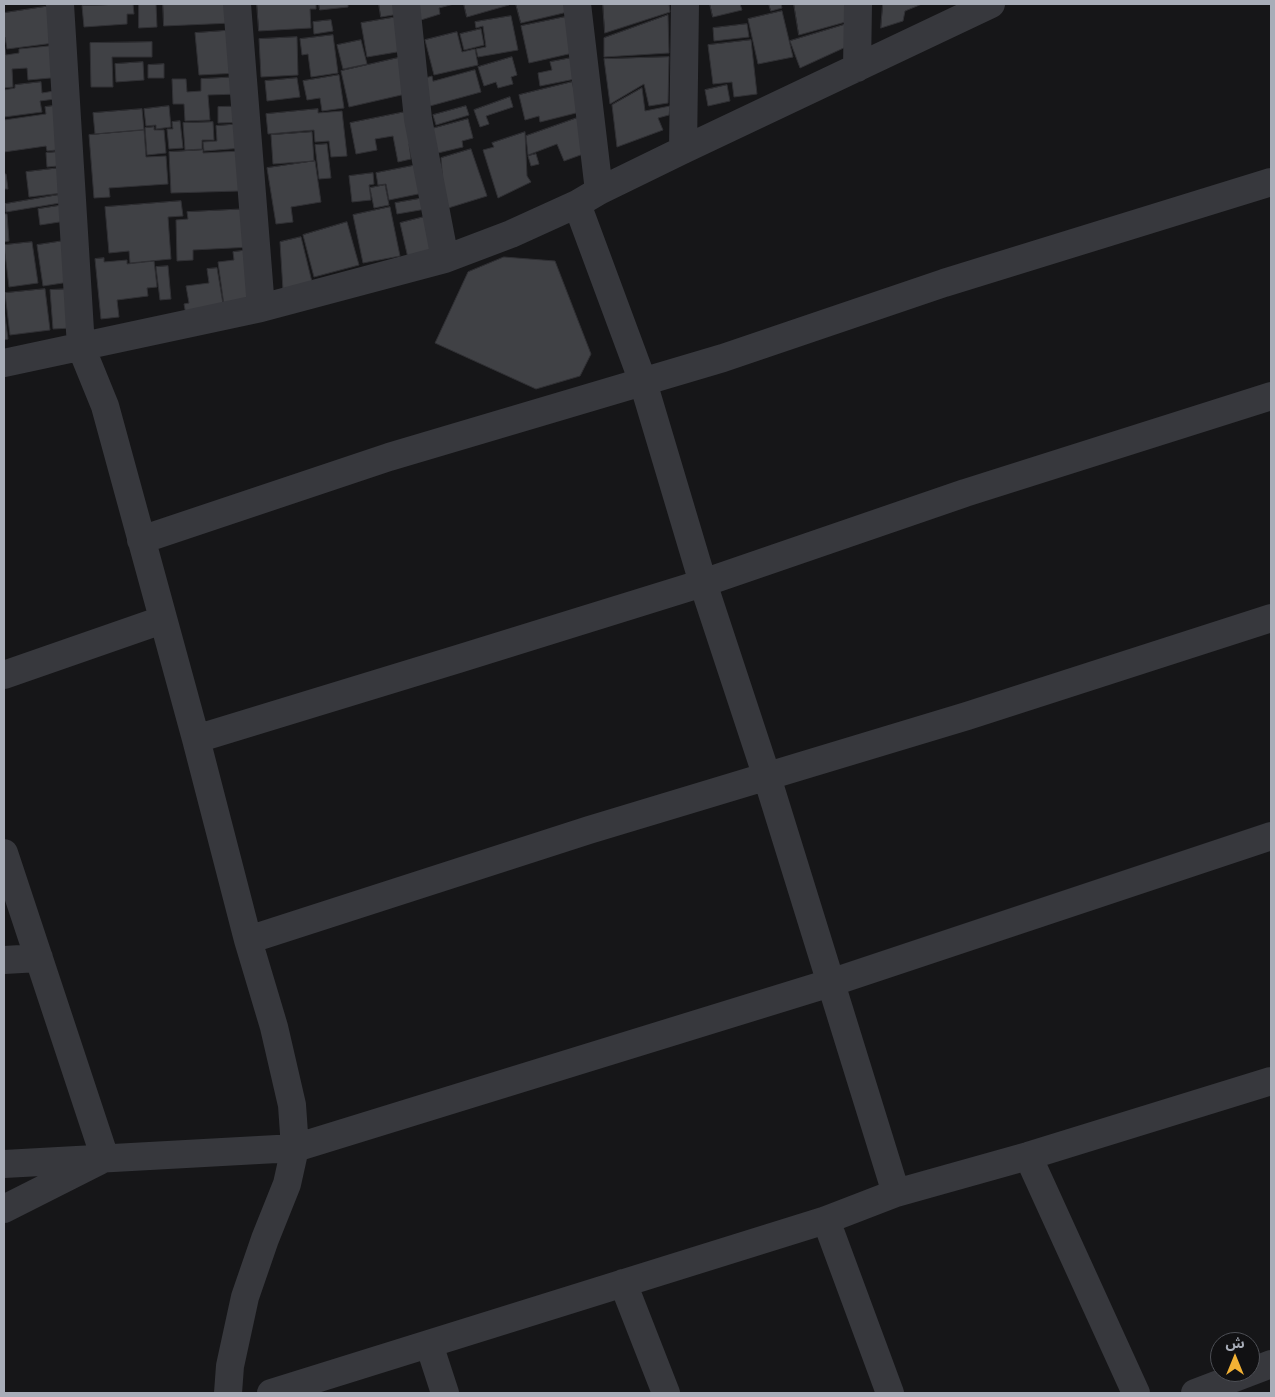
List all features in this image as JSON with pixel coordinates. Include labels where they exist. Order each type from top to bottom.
[{"type":"street","points":[[60,4],[81,347],[105,406],[196,739],[248,940],[274,1027],[292,1105],[295,1148],[288,1184],[265,1239],[245,1297],[230,1366],[228,1393]]},
{"type":"street","points":[[237,4],[261,308]]},
{"type":"street","points":[[406,4],[418,119],[445,259]]},
{"type":"street","points":[[577,4],[588,198],[703,583],[767,777],[896,1193]]},
{"type":"street","points":[[683,150],[685,4]]},
{"type":"street","points":[[856,68],[858,4]]},
{"type":"street","points":[[4,363],[261,308],[445,259],[511,234],[991,4]]},
{"type":"street","points":[[141,540],[389,457],[723,358],[944,283],[1271,182]]},
{"type":"street","points":[[196,739],[458,660],[703,583],[965,493],[1271,396]]},
{"type":"street","points":[[248,940],[589,830],[967,716],[1271,618]]},
{"type":"street","points":[[4,676],[162,620]]},
{"type":"street","points":[[4,1164],[295,1148],[830,983],[1271,836]]},
{"type":"street","points":[[4,853],[105,1158]]},
{"type":"street","points":[[4,960],[38,958]]},
{"type":"street","points":[[271,1393],[826,1220],[896,1193],[1028,1156],[1271,1081]]},
{"type":"street","points":[[1028,1156],[1136,1393]]},
{"type":"street","points":[[4,1210],[105,1158]]},
{"type":"street","points":[[826,1220],[890,1393]]},
{"type":"street","points":[[623,1283],[666,1393]]},
{"type":"street","points":[[429,1344],[445,1393]]},
{"type":"street","points":[[1195,1393],[1271,1364]]},
{"type":"building","points":[[133,4],[134,14],[127,14],[127,24],[84,27],[82,6]]},
{"type":"building","points":[[139,4],[156,4],[157,27],[139,28]]},
{"type":"building","points":[[163,4],[231,4],[232,23],[164,26]]},
{"type":"building","points":[[257,4],[316,4],[316,9],[310,9],[311,28],[259,31]]},
{"type":"building","points":[[319,4],[348,4],[348,7],[320,10]]},
{"type":"building","points":[[379,4],[403,4],[405,13],[381,17]]},
{"type":"building","points":[[416,4],[454,4],[439,8],[440,14],[421,20]]},
{"type":"building","points":[[464,4],[508,4],[509,5],[467,17]]},
{"type":"building","points":[[516,4],[570,4],[572,11],[521,23]]},
{"type":"building","points":[[603,4],[669,4],[670,12],[605,33]]},
{"type":"building","points":[[710,4],[740,4],[742,10],[713,17]]},
{"type":"building","points":[[769,4],[781,4],[782,8],[771,11]]},
{"type":"building","points":[[794,4],[849,4],[849,21],[799,35]]},
{"type":"building","points":[[883,4],[922,4],[905,11],[903,21],[881,28]]},
{"type":"building","points":[[57,5],[62,42],[7,49],[4,37],[4,13]]},
{"type":"building","points":[[782,11],[793,57],[758,64],[748,19]]},
{"type":"building","points":[[668,15],[669,53],[604,57],[604,38]]},
{"type":"building","points":[[511,16],[518,50],[478,57],[476,49],[486,47],[483,26],[476,28],[475,22]]},
{"type":"building","points":[[397,17],[403,51],[367,57],[361,23]]},
{"type":"building","points":[[565,17],[573,53],[529,63],[521,26]]},
{"type":"building","points":[[331,20],[333,31],[314,34],[313,22]]},
{"type":"building","points":[[850,23],[848,46],[800,68],[790,41]]},
{"type":"building","points":[[747,24],[749,37],[714,41],[713,28]]},
{"type":"building","points":[[481,29],[484,45],[464,50],[460,34]]},
{"type":"building","points":[[236,30],[239,73],[199,75],[195,33]]},
{"type":"building","points":[[457,32],[462,52],[475,49],[478,65],[434,75],[425,40]]},
{"type":"building","points":[[333,35],[338,73],[311,77],[308,54],[302,55],[300,39]]},
{"type":"building","points":[[297,37],[298,75],[261,77],[259,39]]},
{"type":"building","points":[[361,40],[367,64],[343,69],[337,45]]},
{"type":"building","points":[[751,40],[757,94],[734,97],[732,82],[713,84],[708,45]]},
{"type":"building","points":[[4,42],[6,55],[19,53],[19,49],[58,45],[62,77],[28,80],[27,68],[12,69],[13,87],[4,88]]},
{"type":"building","points":[[152,42],[152,57],[112,57],[113,87],[91,87],[90,43]]},
{"type":"building","points":[[402,57],[410,93],[349,107],[341,71]]},
{"type":"building","points":[[512,57],[517,75],[511,77],[513,84],[498,88],[496,82],[484,86],[478,67]]},
{"type":"building","points":[[669,57],[668,103],[649,106],[644,84],[610,104],[604,59]]},
{"type":"building","points":[[571,58],[575,79],[540,86],[538,73],[552,70],[550,62]]},
{"type":"building","points":[[143,62],[144,80],[116,82],[115,64]]},
{"type":"building","points":[[164,64],[164,78],[148,78],[148,65]]},
{"type":"building","points":[[475,70],[481,92],[430,106],[422,79],[432,76],[433,81]]},
{"type":"building","points":[[339,75],[344,108],[322,111],[320,98],[307,100],[303,81]]},
{"type":"building","points":[[239,77],[239,94],[208,95],[210,120],[185,121],[184,104],[173,104],[172,79],[186,79],[187,92],[201,91],[201,79]]},
{"type":"building","points":[[297,78],[300,97],[267,101],[265,81]]},
{"type":"building","points":[[41,82],[42,93],[54,91],[55,99],[40,101],[42,112],[4,117],[4,90],[15,88],[15,85]]},
{"type":"building","points":[[572,82],[580,112],[540,122],[539,116],[525,120],[519,95]]},
{"type":"building","points":[[727,85],[730,101],[708,106],[705,90]]},
{"type":"building","points":[[642,88],[645,111],[670,106],[669,115],[658,118],[663,130],[617,147],[612,105]]},
{"type":"building","points":[[510,97],[513,107],[486,116],[489,124],[480,127],[474,110]]},
{"type":"building","points":[[60,105],[66,149],[47,151],[46,146],[4,152],[4,120],[46,114],[45,107]]},
{"type":"building","points":[[169,106],[171,127],[156,129],[156,125],[146,126],[144,109]]},
{"type":"building","points":[[253,106],[253,122],[218,123],[218,107]]},
{"type":"building","points":[[466,106],[469,115],[436,125],[433,115]]},
{"type":"building","points":[[142,109],[144,130],[95,134],[93,113]]},
{"type":"building","points":[[318,109],[318,113],[342,111],[347,156],[331,157],[329,141],[315,142],[314,130],[268,134],[266,114]]},
{"type":"building","points":[[410,111],[416,143],[409,144],[411,159],[398,162],[393,136],[375,139],[377,150],[356,154],[350,123]]},
{"type":"building","points":[[577,118],[586,153],[564,161],[557,144],[528,155],[526,136]]},
{"type":"building","points":[[468,119],[473,138],[462,141],[463,147],[438,153],[431,129]]},
{"type":"building","points":[[180,121],[183,148],[169,149],[167,129],[173,129],[172,122]]},
{"type":"building","points":[[213,122],[214,140],[202,140],[202,149],[185,150],[183,123]]},
{"type":"building","points":[[241,124],[243,148],[204,151],[203,142],[217,141],[216,126]]},
{"type":"building","points":[[154,127],[154,130],[164,130],[166,153],[147,155],[145,128]]},
{"type":"building","points":[[144,130],[146,157],[166,156],[168,184],[109,188],[110,197],[94,198],[89,135]]},
{"type":"building","points":[[312,132],[314,161],[273,164],[271,135]]},
{"type":"building","points":[[525,132],[527,176],[531,182],[498,198],[483,150],[494,147],[492,143]]},
{"type":"building","points":[[327,144],[331,178],[319,179],[315,145]]},
{"type":"building","points":[[471,149],[487,196],[445,209],[441,158]]},
{"type":"building","points":[[203,150],[203,153],[240,151],[239,191],[171,193],[169,152]]},
{"type":"building","points":[[66,151],[68,165],[47,167],[46,153]]},
{"type":"building","points":[[536,154],[539,164],[531,166],[528,156]]},
{"type":"building","points":[[315,161],[321,202],[291,207],[293,222],[276,224],[267,168]]},
{"type":"building","points":[[417,165],[423,193],[389,200],[386,184],[378,185],[376,173]]},
{"type":"building","points":[[68,167],[71,192],[29,197],[26,172]]},
{"type":"building","points":[[373,173],[374,184],[369,185],[371,200],[352,202],[349,176]]},
{"type":"building","points":[[4,174],[6,174],[8,189],[4,189]]},
{"type":"building","points":[[385,185],[389,205],[374,208],[370,188]]},
{"type":"building","points":[[58,195],[60,203],[6,212],[5,204]]},
{"type":"building","points":[[424,198],[426,209],[397,214],[395,203]]},
{"type":"building","points":[[181,201],[183,216],[168,217],[171,259],[130,263],[129,251],[109,253],[105,207]]},
{"type":"building","points":[[64,205],[66,221],[40,225],[38,209]]},
{"type":"building","points":[[390,207],[400,256],[363,263],[353,215]]},
{"type":"building","points":[[249,209],[251,247],[193,250],[193,260],[177,261],[176,220],[188,219],[187,212]]},
{"type":"building","points":[[4,214],[7,214],[9,241],[4,242]]},
{"type":"building","points":[[428,216],[437,251],[408,258],[400,223]]},
{"type":"building","points":[[347,222],[359,265],[314,277],[303,235]]},
{"type":"building","points":[[301,237],[313,286],[283,290],[280,242]]},
{"type":"building","points":[[70,240],[76,281],[43,286],[37,245]]},
{"type":"building","points":[[32,242],[38,283],[9,287],[4,245]]},
{"type":"building","points":[[249,250],[259,301],[224,305],[218,262],[234,260],[233,252]]},
{"type":"building","points":[[504,257],[555,261],[591,354],[580,376],[536,389],[435,343],[468,272]]},
{"type":"building","points":[[104,258],[104,262],[127,260],[127,264],[154,261],[157,287],[147,288],[148,296],[117,300],[119,317],[101,319],[95,259]]},
{"type":"building","points":[[168,266],[171,299],[160,300],[156,267]]},
{"type":"building","points":[[217,268],[224,310],[186,315],[184,304],[189,303],[186,286],[209,283],[207,269]]},
{"type":"building","points":[[45,289],[50,330],[10,335],[5,293]]},
{"type":"building","points":[[69,289],[72,328],[53,329],[50,290]]},
{"type":"building","points":[[4,309],[8,339],[4,340]]}]
